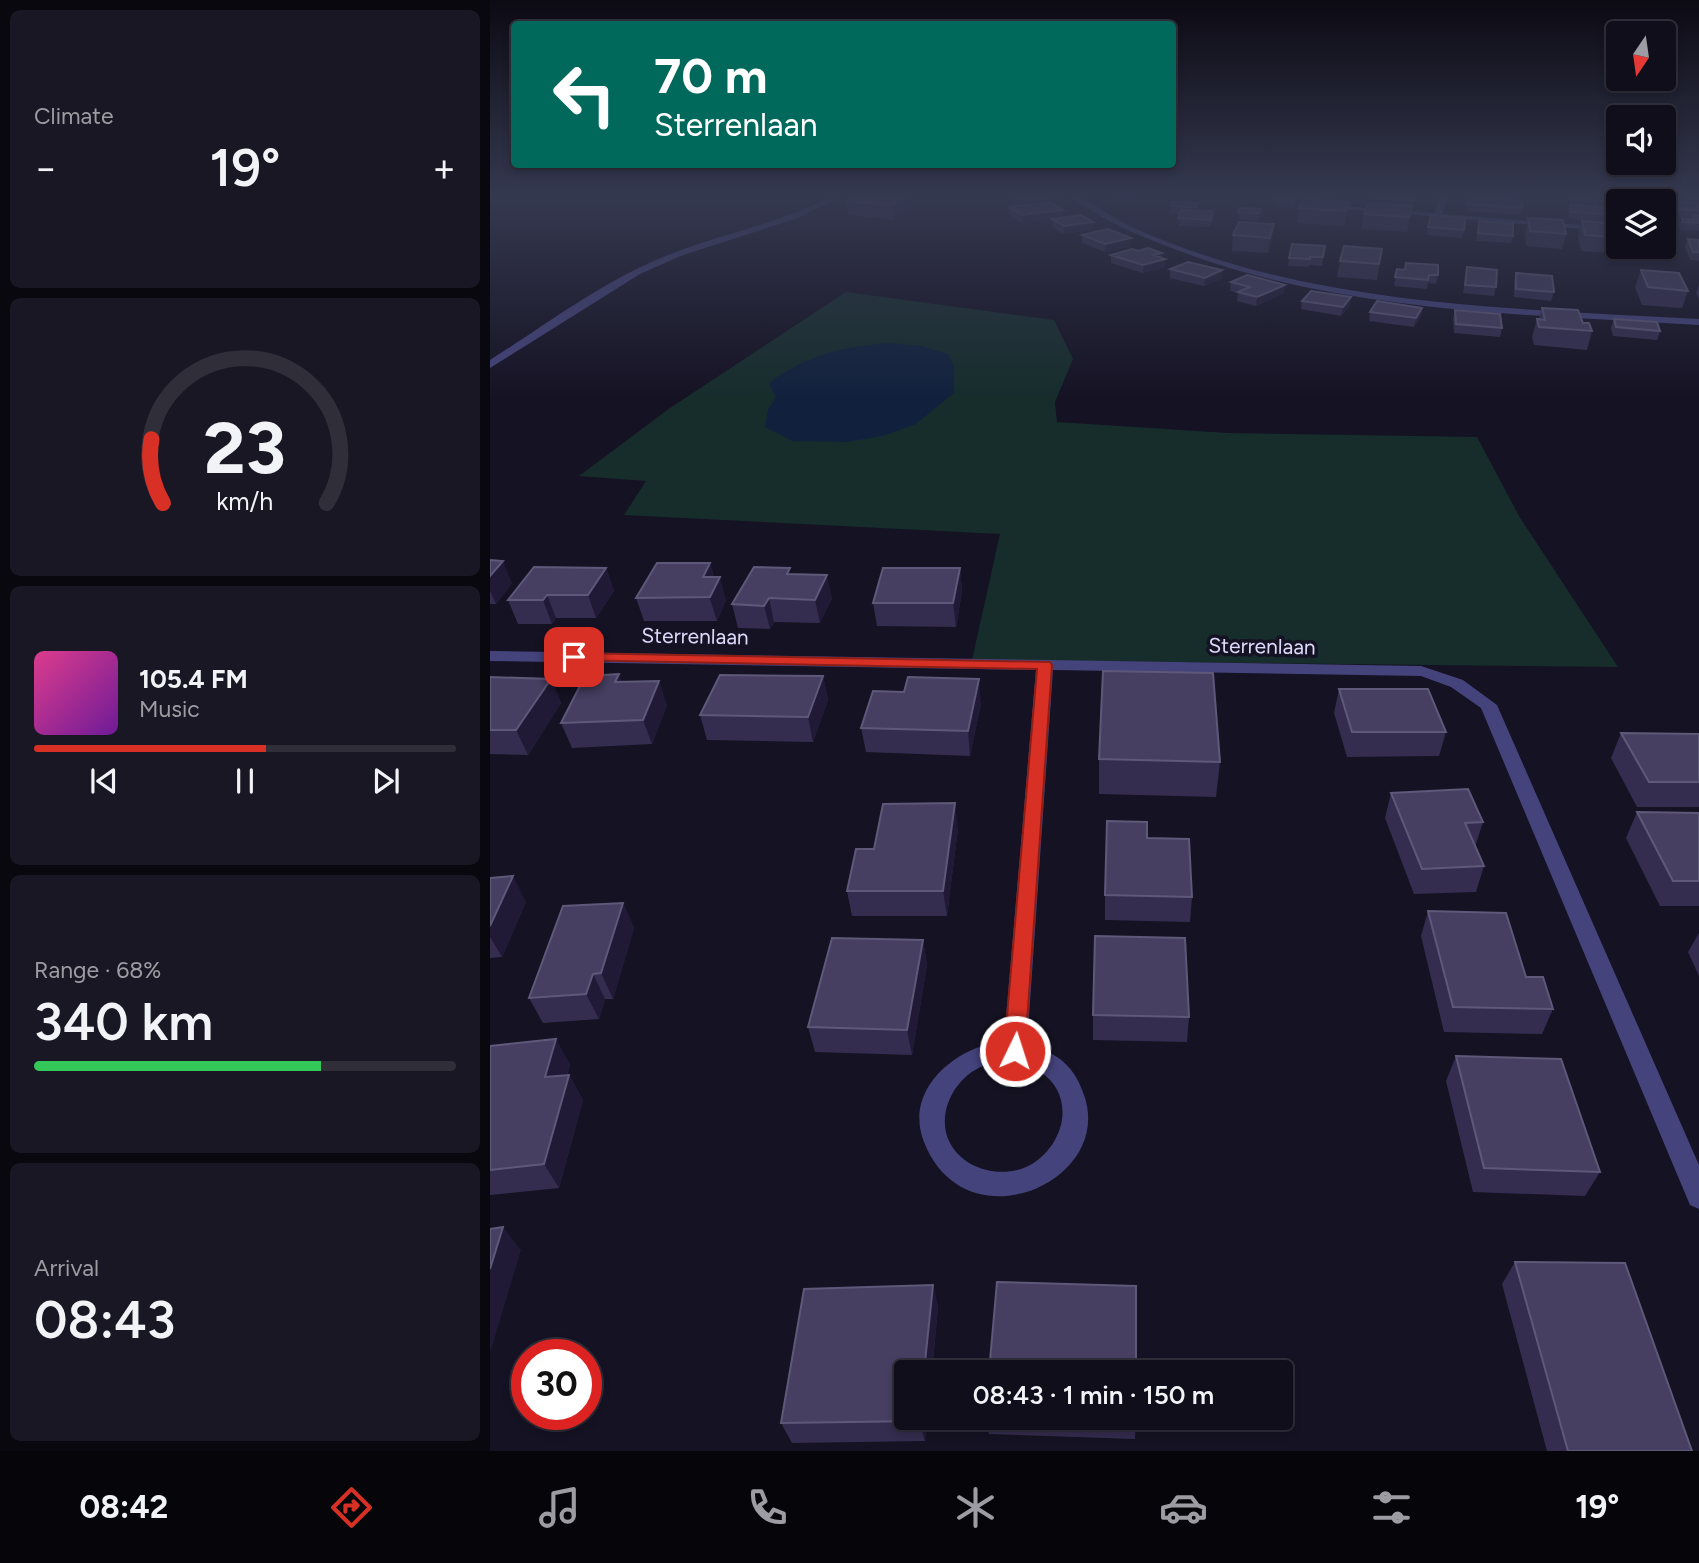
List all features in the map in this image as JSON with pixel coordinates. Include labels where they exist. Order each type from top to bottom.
[{"type":"street","points":[[490,365],[623,280],[655,264]]},
{"type":"street","points":[[1226,264],[1305,283],[1443,304],[1699,322]]},
{"type":"street","name":"Sterrenlaan","points":[[490,656],[1421,671],[1449,677],[1471,689],[1488,705],[1699,1196]]},
{"type":"street","points":[[1015,1051],[1045,665]]},
{"type":"street","points":[[1015,1051],[1038,1056],[1057,1068],[1071,1086],[1076,1100],[1077,1123],[1069,1146],[1053,1165],[1030,1179],[1008,1184],[982,1183],[959,1173],[942,1156],[932,1133],[932,1111],[938,1094],[951,1074],[971,1060],[994,1052],[1015,1051]]},
{"type":"green space","points":[[846,292],[1054,320],[1073,359],[1055,402],[1057,422],[1228,433],[1477,437],[1519,516],[1618,667],[972,660],[1000,534],[624,515],[646,481],[579,476],[670,408]]},
{"type":"water","points":[[890,343],[921,346],[948,354],[954,366],[954,393],[916,424],[883,436],[846,442],[792,441],[765,427],[768,410],[776,397],[769,383],[798,365],[826,354]]},
{"type":"building","points":[[1184,264],[1195,264],[1222,270],[1205,278],[1170,269]]},
{"type":"building","points":[[1406,264],[1438,265],[1438,275],[1429,275],[1428,280],[1395,277],[1397,269],[1405,270]]},
{"type":"building","points":[[1467,267],[1497,270],[1496,287],[1465,285]]},
{"type":"building","points":[[1641,270],[1679,273],[1688,291],[1648,287]]},
{"type":"building","points":[[1516,273],[1552,276],[1554,292],[1516,289]]},
{"type":"building","points":[[1247,275],[1285,285],[1257,297],[1238,292],[1250,287],[1231,282]]},
{"type":"building","points":[[1311,291],[1351,297],[1343,307],[1302,301]]},
{"type":"building","points":[[1377,301],[1422,308],[1416,318],[1370,312]]},
{"type":"building","points":[[1542,308],[1578,310],[1583,323],[1589,323],[1592,331],[1539,327],[1537,319],[1545,320]]},
{"type":"building","points":[[1455,310],[1500,314],[1502,328],[1456,324]]},
{"type":"building","points":[[1614,319],[1657,322],[1660,331],[1616,327]]},
{"type":"building","points":[[490,560],[503,561],[490,576]]},
{"type":"building","points":[[657,563],[710,563],[703,577],[720,577],[710,597],[636,598]]},
{"type":"building","points":[[534,567],[606,568],[588,595],[547,595],[543,600],[508,600]]},
{"type":"building","points":[[754,567],[790,568],[787,574],[827,575],[815,600],[769,598],[764,606],[732,604]]},
{"type":"building","points":[[883,568],[960,568],[953,603],[873,603]]},
{"type":"building","points":[[1103,671],[1213,673],[1220,762],[1099,759]]},
{"type":"building","points":[[619,674],[615,682],[659,681],[643,720],[561,723],[585,676]]},
{"type":"building","points":[[720,675],[823,676],[808,717],[700,715]]},
{"type":"building","points":[[490,677],[551,679],[516,730],[490,730]]},
{"type":"building","points":[[908,677],[979,679],[968,731],[861,728],[873,691],[904,692]]},
{"type":"building","points":[[1339,689],[1428,689],[1446,732],[1352,732]]},
{"type":"building","points":[[1621,733],[1699,734],[1699,782],[1649,782]]},
{"type":"building","points":[[1468,789],[1483,822],[1465,823],[1484,866],[1422,869],[1391,793]]},
{"type":"building","points":[[955,803],[943,891],[847,891],[856,849],[874,849],[883,804]]},
{"type":"building","points":[[1637,812],[1699,813],[1699,881],[1673,881]]},
{"type":"building","points":[[1107,821],[1147,822],[1147,838],[1189,839],[1192,897],[1105,895]]},
{"type":"building","points":[[513,876],[490,926],[490,878]]},
{"type":"building","points":[[623,903],[601,973],[593,974],[586,994],[529,998],[563,906]]},
{"type":"building","points":[[1428,911],[1506,913],[1526,977],[1543,977],[1553,1009],[1453,1007]]},
{"type":"building","points":[[1095,936],[1185,938],[1189,1017],[1093,1015]]},
{"type":"building","points":[[832,938],[923,940],[907,1030],[808,1027]]},
{"type":"building","points":[[556,1039],[545,1077],[569,1075],[544,1164],[490,1170],[490,1046]]},
{"type":"building","points":[[1456,1056],[1561,1059],[1600,1172],[1484,1168]]},
{"type":"building","points":[[503,1227],[490,1269],[490,1229]]},
{"type":"building","points":[[1515,1262],[1625,1263],[1692,1451],[1568,1451]]},
{"type":"building","points":[[997,1282],[1136,1286],[1136,1360],[990,1360]]},
{"type":"building","points":[[933,1285],[925,1360],[894,1360],[894,1421],[781,1423],[804,1289]]},
{"type":"route","points":[[574,657],[1045,665],[1015,1051]]}]
